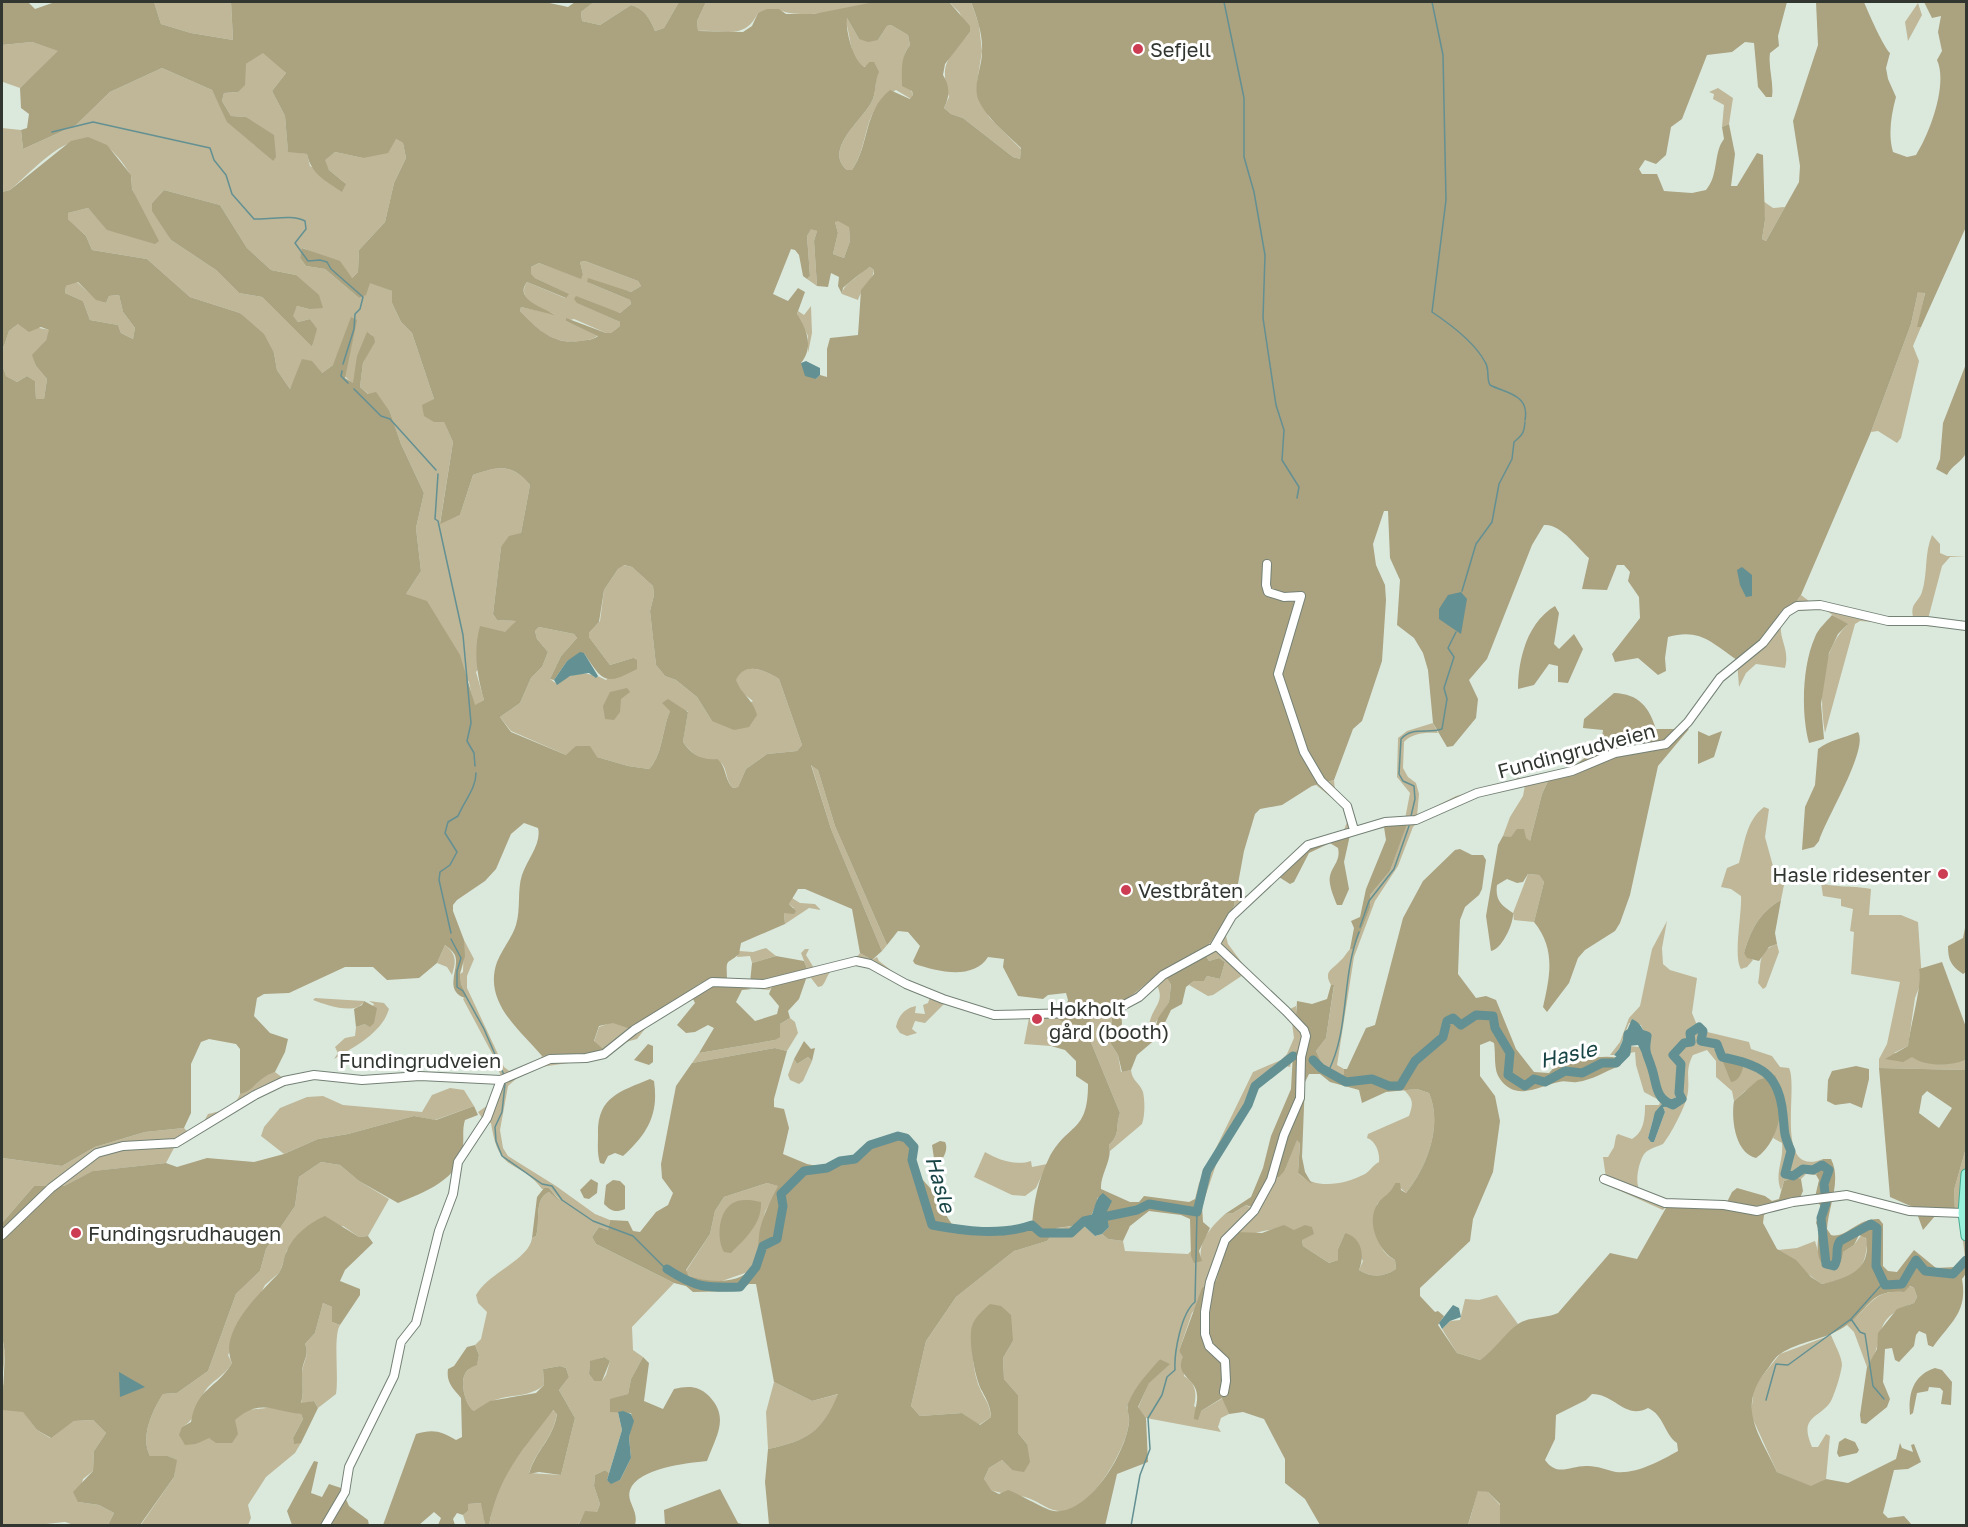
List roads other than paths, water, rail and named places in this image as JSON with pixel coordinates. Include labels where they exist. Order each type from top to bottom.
[{"type":"main road","points":[[1966,1174],[1964,1213],[1966,1236]]},
{"type":"street","points":[[1267,564],[1268,592],[1284,597],[1301,597],[1278,674],[1285,688],[1299,742],[1321,781],[1347,806],[1354,830]]},
{"type":"street","name":"Fundingrudveien","points":[[2,1235],[51,1188],[97,1153],[123,1146],[176,1143],[255,1095],[293,1078],[314,1075],[362,1080],[420,1076],[501,1080],[550,1059],[586,1058],[604,1054],[634,1030],[712,982],[764,984],[803,976],[838,963],[856,961],[870,964],[906,984],[943,999],[994,1015],[1104,1013],[1129,1003],[1163,975],[1193,961],[1216,945],[1232,916],[1276,877],[1301,849],[1354,830],[1385,822],[1416,820],[1478,793],[1572,771],[1615,753],[1666,744],[1682,728],[1720,678],[1763,643],[1787,612],[1797,606],[1820,605],[1880,620],[1927,621],[1966,626]]},
{"type":"street","points":[[1216,945],[1304,1030],[1306,1038],[1301,1056],[1300,1098],[1281,1143],[1271,1180],[1254,1211],[1225,1240],[1209,1289],[1205,1334],[1209,1346],[1225,1361],[1224,1392]]},
{"type":"street","points":[[325,1526],[345,1492],[349,1467],[394,1376],[401,1342],[416,1323],[439,1231],[453,1194],[458,1162],[487,1118],[501,1080]]},
{"type":"street","points":[[1604,1179],[1657,1201],[1724,1205],[1757,1211],[1826,1197],[1860,1197],[1916,1212],[1964,1213]]},
{"type":"water","points":[[806,361],[820,368],[820,375],[816,379],[805,376],[801,363]]},
{"type":"water","points":[[1742,567],[1752,575],[1752,596],[1746,597],[1740,585],[1737,570]]},
{"type":"water","points":[[1461,592],[1467,599],[1461,634],[1439,619],[1439,609],[1448,595]]},
{"type":"water","points":[[580,652],[584,653],[598,676],[596,678],[589,673],[570,676],[557,685],[554,680],[567,661]]},
{"type":"water","points":[[1632,1019],[1640,1024],[1644,1033],[1646,1053],[1642,1053],[1638,1045],[1628,1046],[1620,1058],[1614,1055]]},
{"type":"water","points":[[1659,1096],[1669,1100],[1677,1097],[1680,1102],[1676,1106],[1663,1107],[1665,1112],[1654,1142],[1651,1142],[1648,1138],[1655,1112],[1662,1104],[1657,1099]]},
{"type":"water","points":[[1103,1193],[1112,1201],[1106,1213],[1109,1227],[1102,1234],[1095,1236],[1083,1225],[1091,1217],[1097,1200]]},
{"type":"water","points":[[1453,1305],[1459,1308],[1461,1317],[1450,1321],[1442,1329],[1439,1323]]},
{"type":"water","points":[[119,1372],[145,1387],[120,1397]]},
{"type":"water","points":[[618,1412],[631,1414],[634,1421],[629,1437],[631,1458],[620,1480],[611,1484],[607,1480],[622,1430]]},
{"type":"waterway","points":[[1224,2],[1244,98],[1244,157],[1254,192],[1265,255],[1263,318],[1276,405],[1284,430],[1282,460],[1299,487],[1297,498]]},
{"type":"waterway","points":[[1432,2],[1443,55],[1446,200],[1432,312],[1469,341],[1481,355],[1488,371],[1490,385],[1520,400],[1526,411],[1525,420]]},
{"type":"waterway","points":[[52,132],[93,122],[210,148],[214,160],[226,175],[232,194],[254,219],[287,218],[305,221],[306,229],[295,243],[308,261],[327,262],[331,269],[363,297],[360,309],[355,314],[354,329],[343,364]]},
{"type":"waterway","points":[[342,371],[341,376],[348,383]]},
{"type":"waterway","points":[[354,389],[381,416],[390,419],[436,470]]},
{"type":"waterway","points":[[1462,591],[1476,544],[1492,522],[1499,484],[1512,459],[1514,442],[1522,434],[1525,422]]},
{"type":"waterway","points":[[438,474],[435,519],[438,521],[463,635],[471,723],[467,741],[474,753],[475,766]]},
{"type":"waterway","points":[[1411,816],[1415,799],[1414,786],[1403,781],[1399,774],[1401,739],[1415,731],[1442,729],[1447,699],[1444,688],[1454,657],[1448,648],[1456,632]]},
{"type":"waterway","points":[[451,933],[439,880],[440,872],[450,865],[457,852],[445,833],[448,822],[458,816],[469,795],[476,773]]},
{"type":"waterway","points":[[1360,927],[1369,901],[1394,869],[1409,826]]},
{"type":"waterway","points":[[1328,1072],[1340,1038],[1353,949],[1359,932]]},
{"type":"waterway","points":[[451,939],[461,958],[457,971],[457,987],[463,991],[484,1029],[504,1075]]},
{"type":"waterway","name":"Hasle","points":[[1313,1060],[1321,1068],[1346,1082],[1372,1079],[1389,1086],[1400,1086],[1415,1061],[1443,1037],[1447,1021],[1453,1018],[1461,1025],[1476,1015],[1493,1016],[1495,1028],[1510,1053],[1508,1075],[1525,1086],[1534,1079],[1545,1082],[1565,1071],[1582,1073],[1602,1063],[1616,1063],[1626,1053],[1628,1034],[1635,1032],[1647,1036],[1646,1053],[1658,1090],[1663,1099],[1673,1105],[1682,1099],[1679,1093],[1681,1064],[1673,1055],[1684,1043],[1691,1042],[1690,1033],[1699,1027],[1703,1031],[1701,1041],[1717,1044],[1722,1057],[1747,1063],[1765,1073],[1772,1080],[1781,1100],[1785,1133],[1791,1151],[1785,1174],[1793,1176],[1803,1169],[1813,1170],[1822,1165],[1829,1170],[1824,1184],[1826,1203],[1821,1218],[1826,1264],[1834,1266],[1840,1241],[1871,1224],[1877,1228],[1876,1266],[1885,1285],[1902,1284],[1916,1260],[1925,1271],[1953,1274],[1966,1260]]},
{"type":"waterway","name":"Hasle","points":[[667,1269],[702,1286],[740,1287],[756,1267],[763,1246],[777,1239],[783,1206],[781,1194],[804,1171],[827,1168],[840,1161],[855,1159],[870,1145],[898,1136],[906,1138],[914,1147],[912,1160],[932,1225],[970,1231],[1008,1230],[1032,1225],[1041,1233],[1071,1233],[1084,1221],[1137,1210],[1149,1204],[1197,1212],[1207,1171],[1248,1105],[1255,1086],[1293,1056]]},
{"type":"waterway","points":[[505,1084],[502,1112],[495,1127],[496,1141],[502,1156],[542,1184],[552,1186],[562,1200],[593,1221],[633,1236],[666,1269]]},
{"type":"waterway","name":"Hasle","points":[[1131,1526],[1140,1475],[1150,1449],[1148,1418],[1162,1395],[1167,1377],[1175,1370],[1177,1344],[1182,1324],[1195,1302],[1197,1212]]},
{"type":"waterway","points":[[1766,1400],[1776,1364],[1788,1365],[1851,1319],[1884,1282]]},
{"type":"waterway","points":[[1851,1319],[1860,1332],[1865,1334],[1873,1386],[1884,1399]]},
{"type":"place","name":"Sefjell","points":[[1138,49]]},
{"type":"place","name":"Hasle ridesenter","points":[[1943,874]]},
{"type":"place","name":"Vestbråten","points":[[1126,890]]},
{"type":"place","name":"Hokholt gård (booth)","points":[[1037,1019]]},
{"type":"place","name":"Fundingsrudhaugen","points":[[76,1233]]}]
